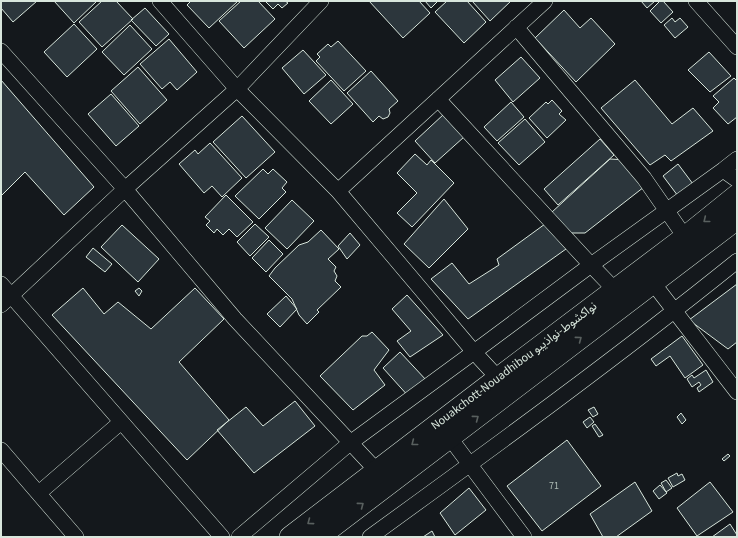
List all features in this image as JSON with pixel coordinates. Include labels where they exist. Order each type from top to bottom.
[{"type":"highway","name":"Nouakchott-Nouadhibou نواكشوط-نواذيبو","points":[[319,537],[653,283],[737,196]]},
{"type":"highway","name":"Nouakchott-Nouadhibou نواكشوط-نواذيبو","points":[[290,537],[615,290],[690,244],[737,220]]},
{"type":"street","points":[[160,1],[237,89],[338,192],[474,352],[498,378]]},
{"type":"street","points":[[6,300],[125,189],[237,89],[321,1]]},
{"type":"street","points":[[338,192],[545,1]]},
{"type":"street","points":[[696,1],[737,47]]},
{"type":"street","points":[[516,28],[644,178],[690,244]]},
{"type":"street","points":[[1,51],[125,189],[236,319],[377,471]]},
{"type":"street","points":[[438,99],[615,290]]},
{"type":"street","points":[[239,537],[350,443],[737,159]]},
{"type":"street","points":[[724,170],[737,180]]},
{"type":"street","points":[[370,537],[470,465],[675,312],[737,261]]},
{"type":"street","points":[[653,283],[737,392]]},
{"type":"street","points":[[1,284],[6,300],[121,422],[222,537]]},
{"type":"street","points":[[39,493],[121,422]]},
{"type":"street","points":[[450,438],[524,537]]},
{"type":"street","points":[[1,450],[76,537]]},
{"type":"building","points":[[1,1],[37,1],[13,22],[1,8]]},
{"type":"building","points":[[54,1],[97,1],[74,23]]},
{"type":"building","points":[[102,1],[116,1],[133,19],[102,47],[79,22]]},
{"type":"building","points":[[191,1],[238,1],[209,28],[187,5]]},
{"type":"building","points":[[241,1],[258,1],[275,19],[244,48],[219,21]]},
{"type":"building","points":[[265,1],[285,1],[288,3],[282,8],[278,4],[273,9]]},
{"type":"building","points":[[369,1],[419,1],[430,13],[403,38]]},
{"type":"building","points":[[425,1],[438,1],[431,8]]},
{"type":"building","points":[[447,1],[467,1],[486,22],[464,43],[435,12]]},
{"type":"building","points":[[472,1],[511,1],[490,21]]},
{"type":"building","points":[[641,1],[655,1],[647,8]]},
{"type":"building","points":[[660,1],[663,1],[673,12],[661,23],[650,11]]},
{"type":"building","points":[[145,8],[169,34],[156,46],[131,20]]},
{"type":"building","points":[[564,10],[580,28],[591,18],[615,44],[576,82],[535,38]]},
{"type":"building","points":[[672,18],[675,22],[680,18],[688,27],[675,38],[664,25]]},
{"type":"building","points":[[74,24],[97,49],[67,77],[44,52]]},
{"type":"building","points":[[130,25],[152,49],[124,75],[102,52]]},
{"type":"building","points":[[169,39],[197,72],[177,90],[170,82],[162,89],[140,64]]},
{"type":"building","points":[[338,41],[366,71],[344,91],[316,61],[320,57],[317,54],[328,44],[331,47]]},
{"type":"building","points":[[303,50],[326,75],[304,94],[282,68]]},
{"type":"building","points":[[709,52],[731,76],[710,92],[688,70]]},
{"type":"building","points":[[521,57],[540,78],[513,102],[495,80]]},
{"type":"building","points":[[138,67],[167,100],[140,124],[111,91]]},
{"type":"building","points":[[371,71],[398,101],[389,109],[390,113],[388,117],[383,119],[379,116],[373,122],[347,93]]},
{"type":"building","points":[[734,78],[737,81],[737,117],[728,124],[713,108],[719,102],[713,96]]},
{"type":"building","points":[[1,80],[94,187],[64,215],[25,172],[1,196]]},
{"type":"building","points":[[331,80],[353,104],[331,124],[309,101]]},
{"type":"building","points":[[635,80],[672,124],[693,108],[713,131],[671,161],[665,155],[650,165],[601,108]]},
{"type":"building","points":[[111,94],[139,126],[116,146],[88,114]]},
{"type":"building","points":[[552,100],[562,111],[559,114],[566,120],[547,138],[529,118],[546,102],[548,104]]},
{"type":"building","points":[[511,102],[524,117],[497,141],[484,127]]},
{"type":"building","points":[[444,114],[464,137],[435,163],[415,141]]},
{"type":"building","points":[[242,116],[275,152],[246,178],[213,142]]},
{"type":"building","points":[[525,119],[545,142],[519,165],[498,143]]},
{"type":"building","points":[[600,139],[614,155],[558,205],[544,189]]},
{"type":"building","points":[[210,143],[242,178],[222,197],[212,186],[204,193],[179,164],[195,150],[198,154]]},
{"type":"building","points":[[415,154],[427,165],[431,160],[454,183],[412,227],[397,213],[417,193],[397,173]]},
{"type":"building","points":[[610,159],[627,160],[644,187],[585,233],[569,233],[552,212]]},
{"type":"building","points":[[678,164],[693,184],[678,196],[663,176]]},
{"type":"building","points":[[263,169],[268,174],[273,169],[287,182],[282,188],[286,192],[259,219],[235,196]]},
{"type":"building","points":[[226,195],[253,222],[237,237],[229,229],[223,235],[217,229],[214,233],[206,225],[210,221],[205,217]]},
{"type":"building","points":[[444,199],[468,229],[429,268],[404,244]]},
{"type":"building","points":[[292,200],[314,221],[287,249],[265,228]]},
{"type":"building","points":[[255,224],[269,237],[250,256],[237,242]]},
{"type":"building","points":[[545,224],[566,249],[468,319],[431,279],[452,263],[469,284],[499,265],[497,259]]},
{"type":"building","points":[[122,225],[159,259],[138,282],[101,247]]},
{"type":"building","points":[[321,230],[339,249],[328,259],[336,267],[334,271],[337,276],[335,281],[341,287],[317,310],[319,312],[307,324],[299,315],[292,299],[269,276],[275,268],[299,245],[308,242]]},
{"type":"building","points":[[350,233],[360,245],[347,259],[338,246]]},
{"type":"building","points":[[269,240],[283,254],[266,272],[252,258]]},
{"type":"building","points":[[93,248],[112,264],[105,272],[86,257]]},
{"type":"building","points":[[737,284],[737,342],[728,349],[689,320]]},
{"type":"building","points":[[83,288],[104,314],[118,302],[151,329],[195,288],[224,319],[179,362],[229,420],[187,460],[52,315]]},
{"type":"building","points":[[139,288],[142,291],[139,296],[135,291]]},
{"type":"building","points":[[407,295],[443,335],[410,357],[397,341],[411,331],[392,309]]},
{"type":"building","points":[[286,296],[297,309],[280,327],[267,314]]},
{"type":"building","points":[[372,332],[389,350],[374,370],[385,385],[353,410],[320,376],[362,336],[367,336]]},
{"type":"building","points":[[682,336],[703,365],[685,378],[670,356],[656,366],[651,359]]},
{"type":"building","points":[[400,352],[427,381],[410,398],[383,368]]},
{"type":"building","points":[[706,370],[713,382],[699,392],[697,388],[701,385],[699,382],[692,387],[687,379],[692,375],[694,378]]},
{"type":"building","points":[[295,401],[315,426],[254,473],[217,430],[246,407],[263,426]]},
{"type":"building","points":[[594,407],[598,414],[593,417],[588,410]]},
{"type":"building","points":[[681,413],[686,420],[682,424],[677,417]]},
{"type":"building","points":[[590,417],[594,422],[587,428],[583,422]]},
{"type":"building","points":[[595,424],[603,435],[599,437],[592,426]]},
{"type":"building","points":[[567,440],[601,486],[542,531],[507,486]]},
{"type":"building","points":[[728,454],[730,456],[724,461],[722,459]]},
{"type":"building","points":[[677,473],[678,476],[682,474],[685,480],[673,487],[668,478]]},
{"type":"building","points":[[666,480],[672,488],[666,492],[661,483]]},
{"type":"building","points":[[635,482],[652,511],[616,537],[603,537],[590,514]]},
{"type":"building","points":[[710,482],[733,512],[697,536],[677,508]]},
{"type":"building","points":[[660,485],[667,493],[659,499],[653,491]]},
{"type":"building","points":[[469,488],[486,510],[455,535],[440,513]]},
{"type":"building","points":[[730,524],[737,537],[712,537]]},
{"type":"building","points":[[432,531],[435,537],[423,537]]}]
